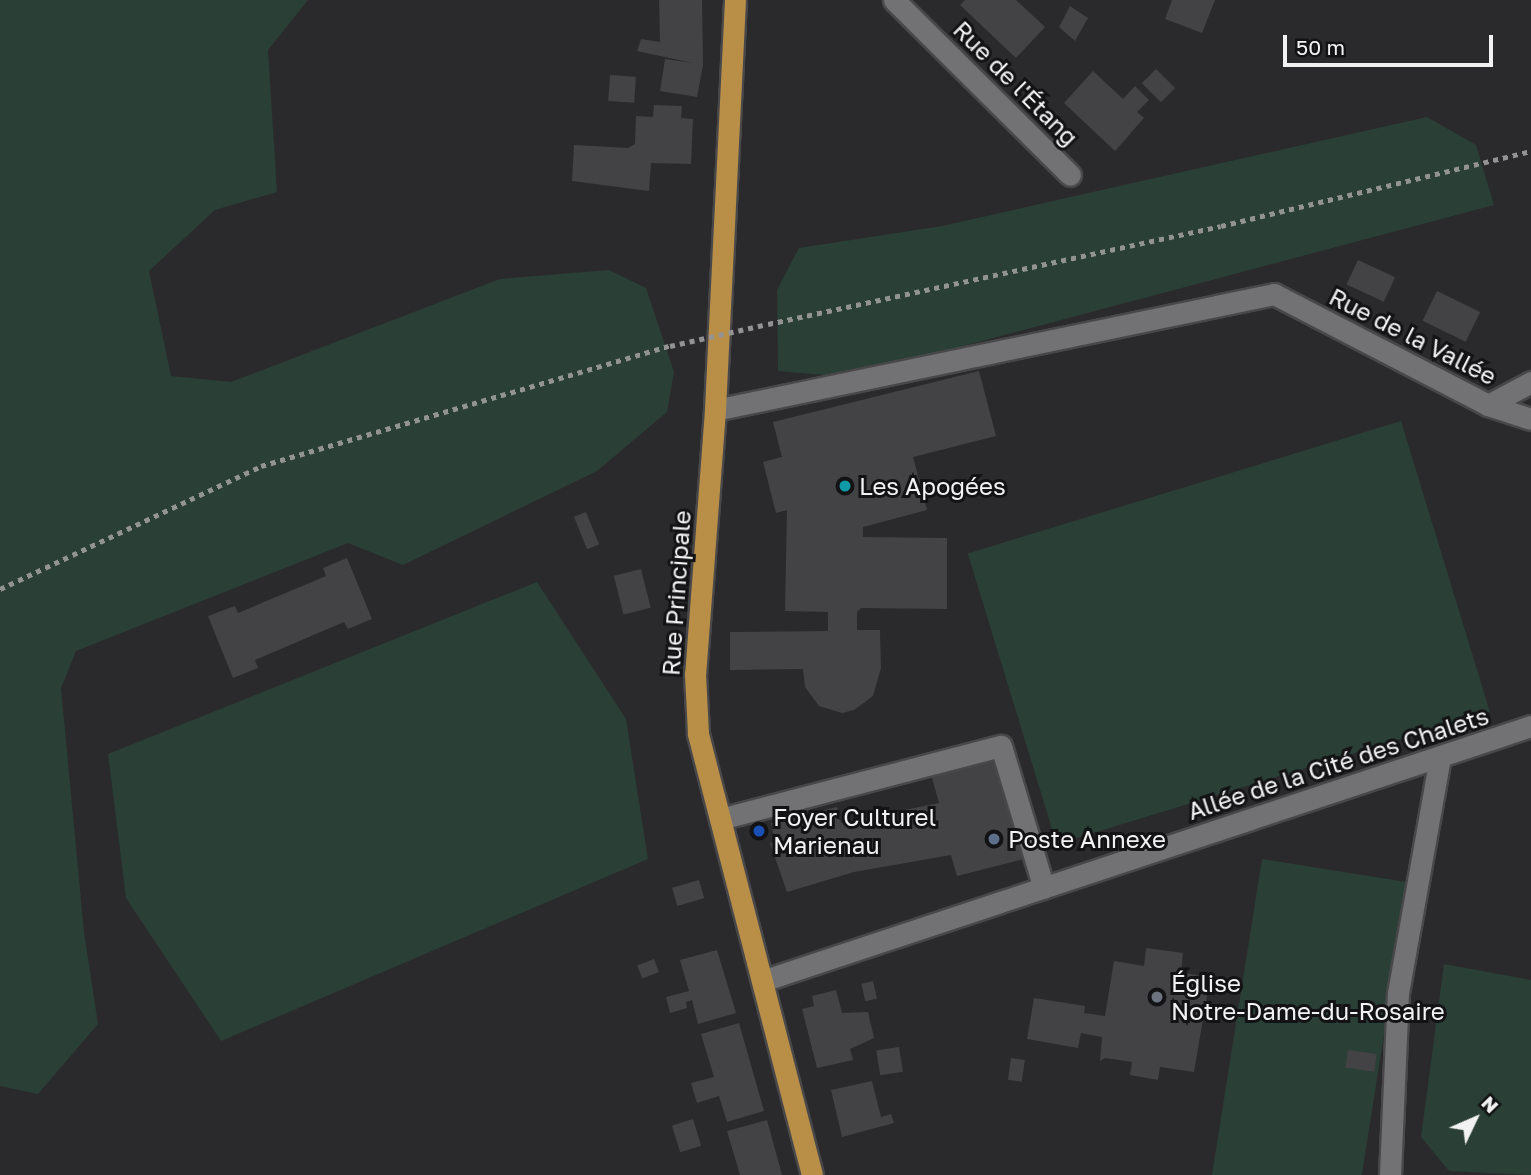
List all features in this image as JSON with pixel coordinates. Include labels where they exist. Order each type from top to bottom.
[{"type":"main road","name":"Rue Principale","points":[[735,0],[715,410],[695,674],[698,734],[812,1175]]},
{"type":"street","name":"Rue de l'Étang","points":[[894,0],[1070,175]]},
{"type":"street","name":"Rue de la Vallée","points":[[715,410],[1274,294],[1488,405],[1531,419]]},
{"type":"street","points":[[1488,405],[1531,382]]},
{"type":"street","name":"Allée de la Cité des Chalets","points":[[762,981],[1531,726]]},
{"type":"street","points":[[720,819],[1001,746],[1044,888]]},
{"type":"street","points":[[1390,1175],[1398,993],[1440,757]]},
{"type":"path","points":[[0,589],[261,466],[670,346],[1221,226],[1531,151]]},
{"type":"green space","points":[[0,0],[308,0],[268,50],[277,192],[215,210],[149,271],[171,376],[231,382],[500,279],[609,270],[646,288],[674,372],[667,412],[597,471],[403,565],[348,543],[76,651],[61,688],[84,932],[98,1024],[38,1094],[0,1086]]},
{"type":"green space","points":[[1427,117],[1476,145],[1494,205],[847,377],[778,371],[777,290],[799,248],[942,226]]},
{"type":"green space","points":[[1401,421],[1490,712],[1057,844],[968,553]]},
{"type":"green space","points":[[537,582],[626,719],[648,859],[221,1041],[126,898],[108,754]]},
{"type":"green space","points":[[1262,859],[1408,882],[1362,1175],[1212,1175]]},
{"type":"green space","points":[[1444,964],[1531,980],[1531,1175],[1449,1171],[1421,1137]]},
{"type":"building","points":[[659,0],[702,0],[703,65],[697,97],[660,91],[665,59],[693,63],[637,51],[641,39],[660,42]]},
{"type":"building","points":[[965,0],[1016,0],[1045,27],[1016,58],[960,5]]},
{"type":"building","points":[[1172,0],[1215,0],[1202,33],[1165,19]]},
{"type":"building","points":[[1070,6],[1088,18],[1075,41],[1059,27]]},
{"type":"building","points":[[1156,69],[1175,88],[1161,102],[1142,83]]},
{"type":"building","points":[[1093,71],[1123,99],[1135,86],[1149,100],[1137,112],[1144,118],[1115,151],[1064,103]]},
{"type":"building","points":[[610,75],[636,77],[634,103],[608,101]]},
{"type":"building","points":[[654,105],[682,106],[681,118],[693,119],[691,164],[651,163],[649,191],[572,181],[574,145],[628,148],[635,144],[636,116],[653,117]]},
{"type":"building","points":[[1358,260],[1395,277],[1384,302],[1347,284]]},
{"type":"building","points":[[1437,291],[1480,312],[1466,342],[1423,321]]},
{"type":"building","name":"Les Apogées","points":[[979,371],[996,436],[913,457],[927,510],[863,527],[863,537],[947,538],[947,609],[861,608],[857,612],[857,630],[880,630],[881,668],[873,696],[854,710],[842,713],[819,706],[805,687],[803,669],[730,670],[730,632],[828,631],[828,612],[785,611],[787,510],[776,513],[763,462],[782,457],[773,422]]},
{"type":"building","points":[[586,512],[599,544],[587,549],[574,517]]},
{"type":"building","points":[[347,558],[372,619],[348,629],[344,622],[255,660],[258,668],[233,678],[208,616],[235,606],[238,613],[326,576],[323,568]]},
{"type":"building","points":[[641,569],[651,608],[624,615],[614,576]]},
{"type":"building","points":[[998,754],[1024,859],[957,876],[951,855],[854,872],[787,892],[770,843],[775,842],[771,823],[837,807],[841,823],[939,803],[930,771]]},
{"type":"building","points":[[699,880],[704,898],[677,906],[672,888]]},
{"type":"building","name":"Église Notre-Dame-du-Rosaire","points":[[1146,948],[1183,953],[1181,972],[1210,978],[1194,1072],[1160,1067],[1158,1080],[1130,1075],[1132,1062],[1105,1058],[1100,1061],[1102,1037],[1081,1033],[1078,1048],[1027,1039],[1034,998],[1085,1006],[1084,1013],[1105,1016],[1114,961],[1144,966]]},
{"type":"building","points":[[717,950],[736,1013],[698,1024],[692,1000],[686,1002],[687,1008],[670,1013],[666,997],[689,991],[680,960]]},
{"type":"building","points":[[654,959],[659,972],[642,979],[637,965]]},
{"type":"building","points":[[873,981],[877,999],[865,1001],[861,984]]},
{"type":"building","points":[[836,990],[842,1013],[868,1012],[874,1038],[850,1049],[853,1060],[817,1068],[802,1009],[814,1006],[812,996]]},
{"type":"building","points":[[739,1023],[764,1111],[727,1122],[719,1096],[697,1103],[691,1083],[714,1077],[701,1034]]},
{"type":"building","points":[[899,1047],[903,1072],[880,1075],[876,1051]]},
{"type":"building","points":[[1348,1050],[1377,1054],[1374,1072],[1345,1068]]},
{"type":"building","points":[[1011,1058],[1025,1060],[1022,1082],[1008,1080]]},
{"type":"building","points":[[872,1081],[881,1117],[891,1114],[894,1123],[842,1137],[831,1090]]},
{"type":"building","points":[[693,1119],[701,1146],[680,1152],[672,1125]]},
{"type":"building","points":[[767,1120],[782,1175],[740,1175],[727,1131]]},
{"type":"place","name":"Les Apogées","points":[[845,486]]},
{"type":"place","name":"Foyer Culturel Marienau","points":[[759,831]]},
{"type":"place","name":"Poste Annexe","points":[[994,839]]},
{"type":"place","name":"Église Notre-Dame-du-Rosaire","points":[[1157,997]]}]
